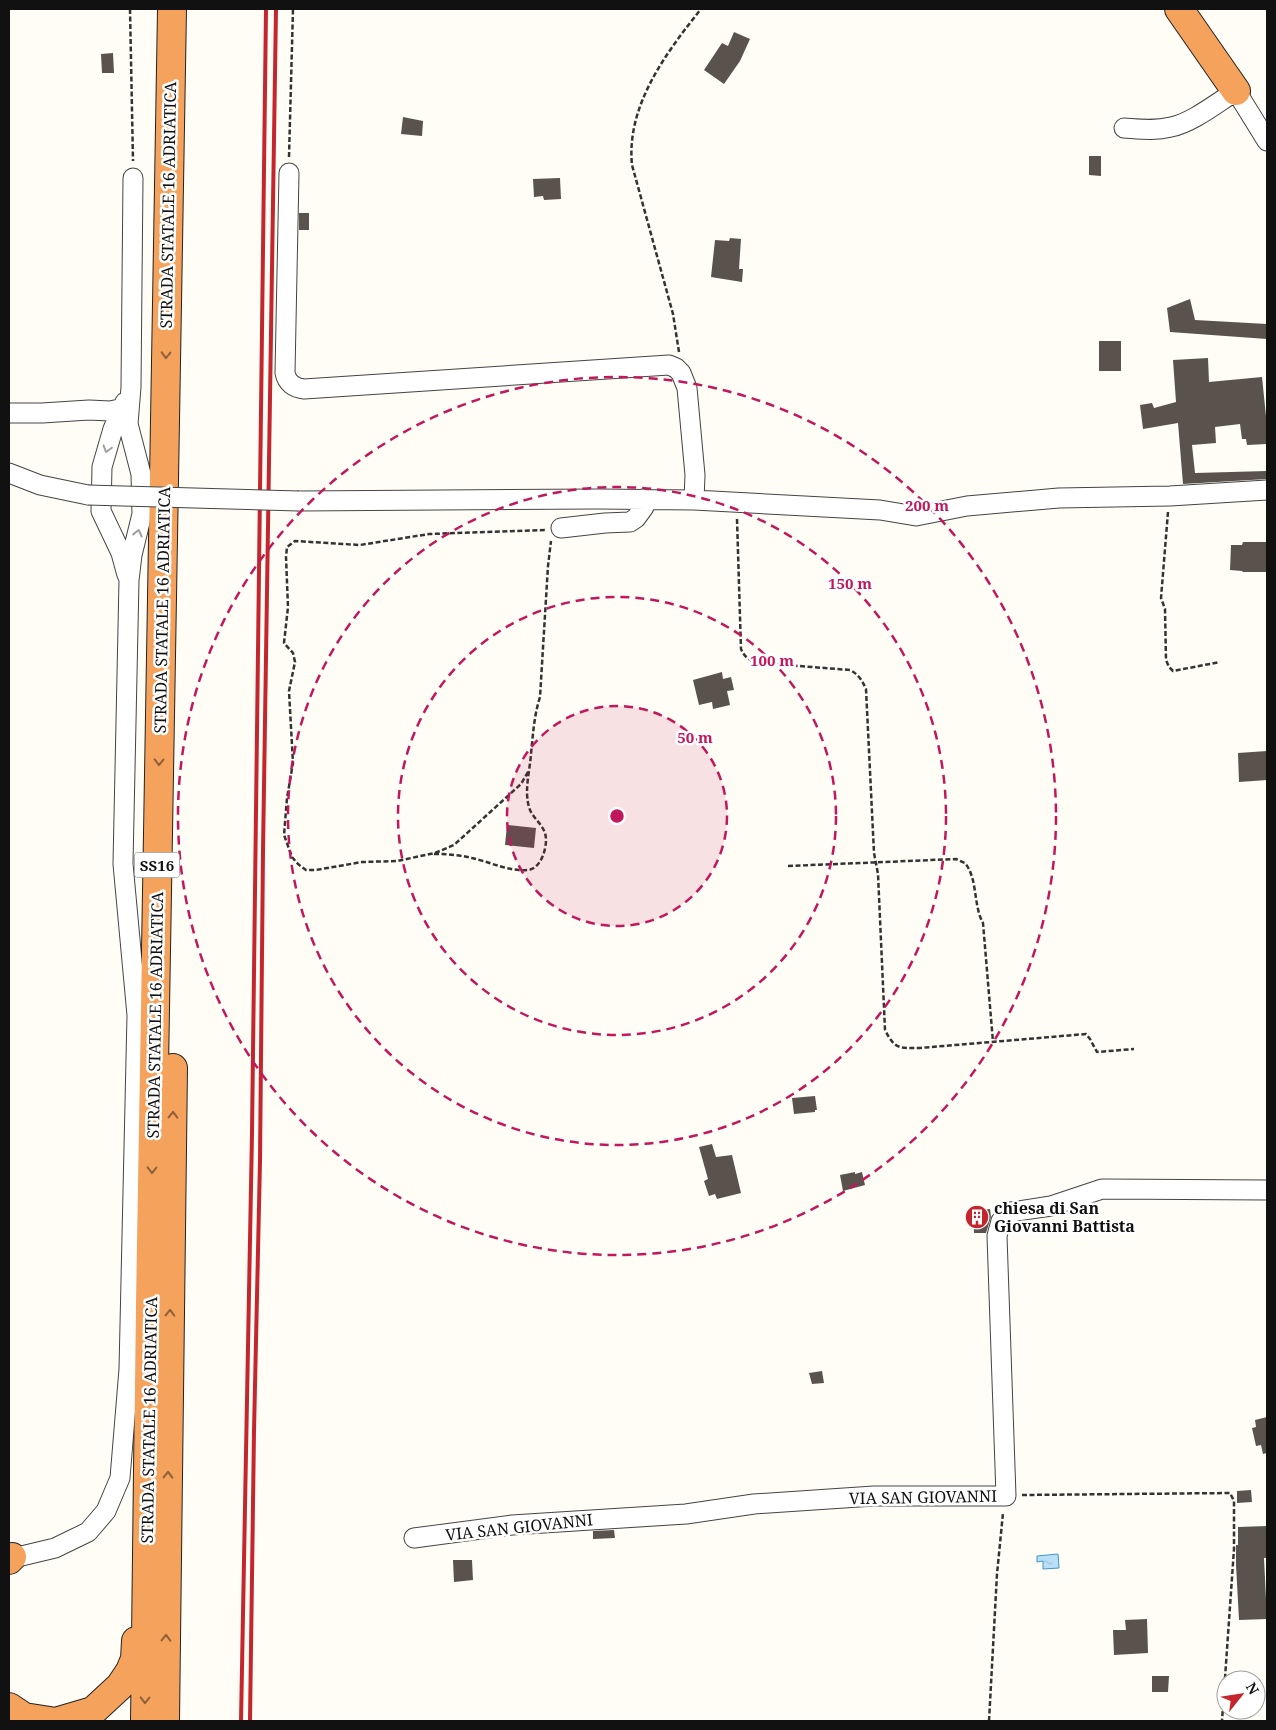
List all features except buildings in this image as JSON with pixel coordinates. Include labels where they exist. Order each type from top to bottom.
[{"type":"highway","name":"STRADA STATALE 16 ADRIATICA","points":[[145,1721],[172,9]]},
{"type":"highway","name":"STRADA STATALE 16 ADRIATICA","points":[[165,1721],[186,123],[190,9]]},
{"type":"highway","points":[[1180,9],[1236,91]]},
{"type":"highway","points":[[59,1721],[93,1711],[120,1686],[130,1671],[134,1659],[137,1549],[148,1460]]},
{"type":"highway","points":[[9,1707],[24,1717],[50,1721]]},
{"type":"street","points":[[1124,128],[1149,130],[1172,127],[1199,115],[1236,91],[1267,141]]},
{"type":"street","points":[[289,173],[286,379],[296,388],[669,365],[681,373],[687,388],[694,465],[694,500]]},
{"type":"street","points":[[129,580],[121,553],[101,511],[102,467],[113,430],[126,408],[131,387],[133,178]]},
{"type":"street","points":[[9,413],[110,411],[126,408]]},
{"type":"street","points":[[10,1559],[55,1548],[88,1532],[106,1511],[120,1478],[130,1369],[137,1015],[123,864],[129,580],[132,555],[142,514],[141,474],[128,424],[126,408]]},
{"type":"street","points":[[9,473],[40,485],[88,495],[299,501],[643,499],[736,501],[880,510],[916,516],[967,506],[1059,498],[1170,496],[1267,490]]},
{"type":"street","points":[[561,528],[630,522],[636,518],[644,506],[643,499]]},
{"type":"street","name":"VIA SAN GIOVANNI","points":[[414,1538],[512,1525],[686,1514],[754,1504],[874,1496],[1006,1496],[997,1236],[1001,1221],[1011,1212],[1051,1206],[1102,1189],[1267,1190]]},
{"type":"path","points":[[130,9],[133,178]]},
{"type":"path","points":[[289,173],[293,9]]},
{"type":"path","points":[[685,384],[672,314],[632,165],[630,151],[632,134],[639,111],[656,71],[701,9]]},
{"type":"path","points":[[1170,496],[1161,598],[1165,609],[1166,660],[1168,667],[1173,671],[1220,662]]},
{"type":"path","points":[[736,501],[741,649],[744,656],[750,661],[760,663],[850,670],[857,674],[866,689],[869,785],[876,863],[885,1030],[894,1045],[901,1048],[920,1048],[1086,1034],[1097,1052],[1134,1049]]},
{"type":"path","points":[[431,854],[471,857],[520,870],[530,870],[537,866],[542,856],[546,840],[542,825],[529,808],[528,772],[532,728],[540,697],[550,542],[561,528]]},
{"type":"path","points":[[528,772],[521,784],[454,845],[431,854],[397,861],[362,862],[316,870],[306,870],[298,864],[287,846],[284,835],[287,798],[293,763],[289,690],[295,662],[292,653],[284,643],[288,607],[287,547],[296,541],[360,545],[429,534],[536,532],[561,528]]},
{"type":"path","points":[[788,866],[956,860],[965,863],[969,868],[979,916],[983,923],[993,1042]]},
{"type":"path","points":[[989,1721],[997,1574],[1006,1496],[1230,1493],[1234,1502],[1234,1549],[1222,1721]]},
{"type":"water","points":[[1058,1554],[1059,1568],[1043,1569],[1043,1561],[1037,1562],[1037,1556]]},
{"type":"railway","points":[[241,1721],[252,1133],[266,9]]},
{"type":"railway","points":[[250,1721],[276,9]]},
{"type":"place","name":"chiesa di San Giovanni Battista","points":[[977,1217]]}]
